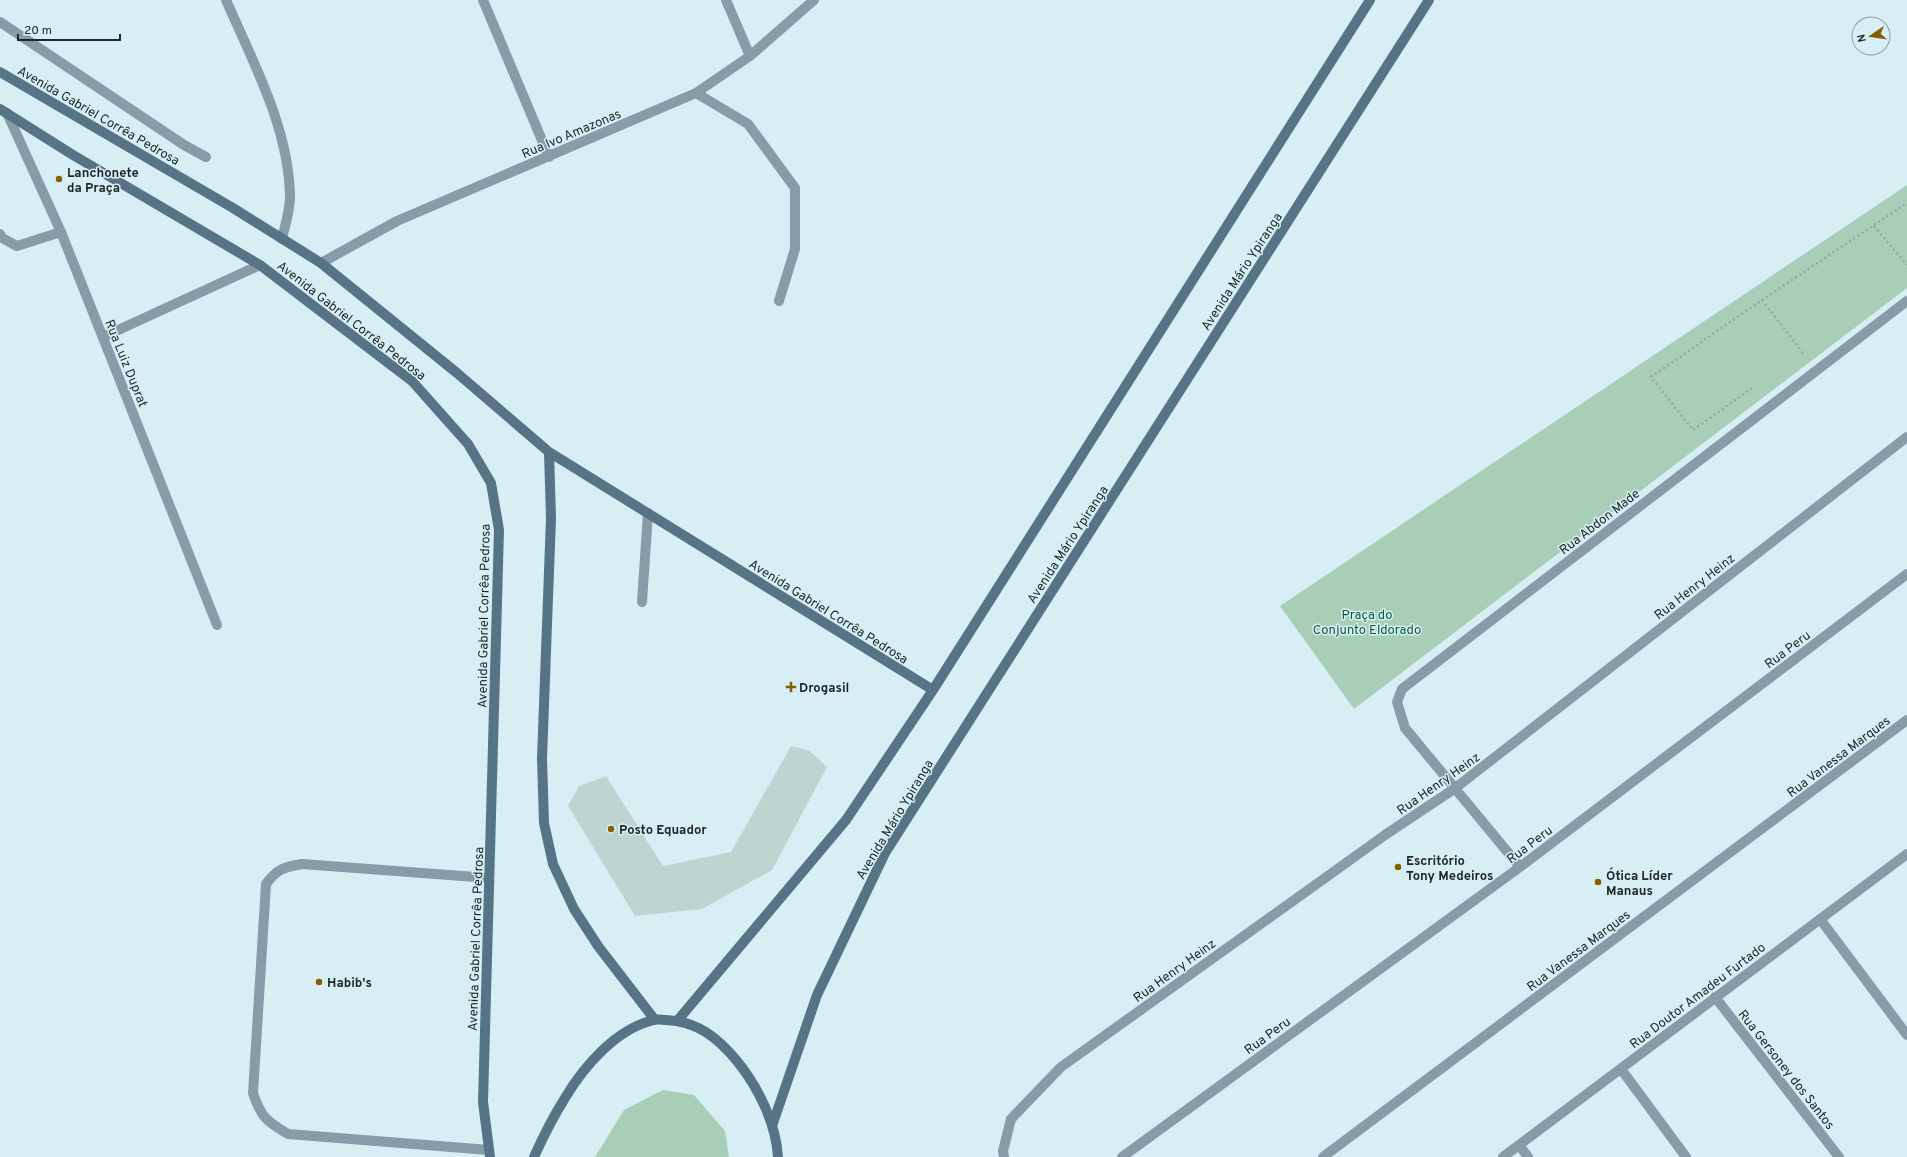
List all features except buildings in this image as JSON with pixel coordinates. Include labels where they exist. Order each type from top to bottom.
[{"type":"street","points":[[226,0],[267,95],[280,132],[288,164],[290,199],[282,239]]},
{"type":"street","points":[[483,0],[549,157]]},
{"type":"street","points":[[726,0],[750,56]]},
{"type":"street","name":"Rua Ivo Amazonas","points":[[321,263],[397,221],[696,93],[750,56],[814,0]]},
{"type":"street","points":[[678,1020],[846,820],[933,690],[1370,0]]},
{"type":"street","name":"Avenida Mário Ypiranga","points":[[772,1126],[817,995],[866,891],[886,853],[1429,0]]},
{"type":"street","points":[[0,22],[184,145],[206,157]]},
{"type":"street","name":"Avenida Gabriel Corrêa Pedrosa","points":[[0,72],[321,263],[457,373],[549,452],[933,690]]},
{"type":"street","points":[[696,93],[748,124],[795,188],[795,249],[779,301]]},
{"type":"street","name":"Avenida Gabriel Corrêa Pedrosa","points":[[3,111],[260,265],[412,381],[468,444],[491,483],[499,530],[490,878],[482,1102],[489,1154]]},
{"type":"street","name":"Rua Luiz Duprat","points":[[3,111],[61,232],[217,625]]},
{"type":"street","points":[[0,234],[2,238],[17,246],[61,232]]},
{"type":"street","points":[[103,337],[260,265]]},
{"type":"street","name":"Rua Abdon Made","points":[[1520,867],[1454,790],[1405,728],[1397,702],[1402,689],[1907,301]]},
{"type":"street","name":"Rua Henry Heinz","points":[[1004,1157],[1002,1151],[1011,1119],[1061,1067],[1385,835],[1454,790],[1907,437]]},
{"type":"street","points":[[549,452],[551,518],[542,758],[544,823],[552,864],[574,909],[598,946],[655,1020]]},
{"type":"street","points":[[642,602],[648,514]]},
{"type":"street","name":"Rua Peru","points":[[1122,1157],[1520,867],[1907,574]]},
{"type":"street","name":"Rua Vanessa Marques","points":[[1323,1157],[1907,720]]},
{"type":"street","name":"Rua Doutor Amadeu Furtado","points":[[1503,1157],[1907,854]]},
{"type":"street","points":[[489,1154],[288,1134],[271,1125],[259,1112],[253,1093],[266,884],[274,873],[288,866],[302,864],[490,878]]},
{"type":"street","points":[[1820,919],[1907,1035]]},
{"type":"street","name":"Rua Gersoney dos Santos","points":[[1715,997],[1839,1157]]},
{"type":"street","points":[[534,1157],[565,1097],[587,1068],[610,1044],[631,1030],[655,1020],[678,1020],[703,1029],[726,1047],[744,1071],[760,1098],[772,1126],[778,1157]]},
{"type":"street","points":[[1621,1070],[1686,1157]]},
{"type":"street","points":[[1519,1145],[1528,1157]]},
{"type":"path","points":[[1758,384],[1693,430],[1651,376],[1907,203]]},
{"type":"path","points":[[1874,226],[1907,266]]},
{"type":"path","points":[[1762,300],[1803,352]]},
{"type":"path","points":[[1796,357],[1809,348]]},
{"type":"green space","name":"Praça do Conjunto Eldorado","points":[[1907,185],[1907,288],[1354,709],[1280,606]]},
{"type":"green space","points":[[663,1090],[694,1095],[725,1131],[729,1157],[595,1157],[624,1110]]},
{"type":"place","name":"Lanchonete da Praça","points":[[59,179]]},
{"type":"place","name":"Drogasil","points":[[791,687]]},
{"type":"place","name":"Posto Equador","points":[[611,829]]},
{"type":"place","name":"Escritório Tony Medeiros","points":[[1398,867]]},
{"type":"place","name":"Ótica Líder Manaus","points":[[1598,882]]},
{"type":"place","name":"Habib's","points":[[319,982]]}]
